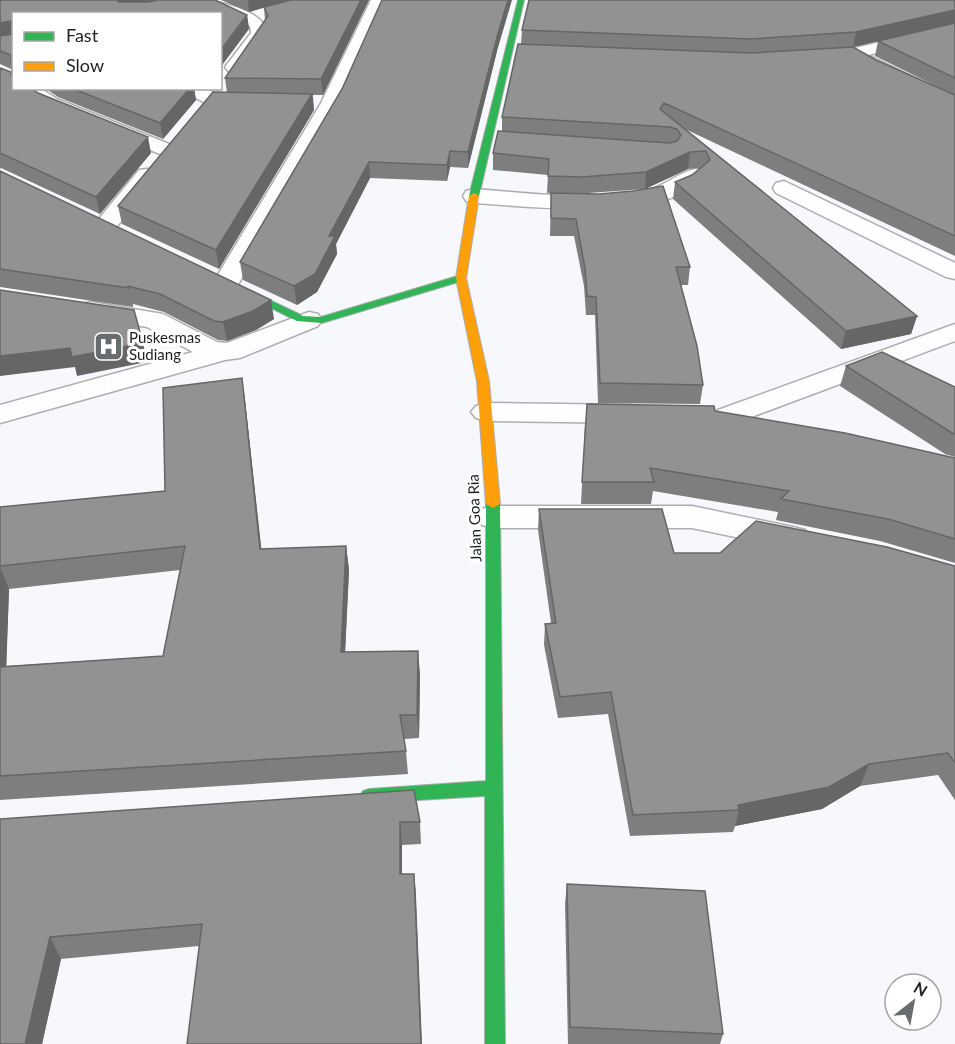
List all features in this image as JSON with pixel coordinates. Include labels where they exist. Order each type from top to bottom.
[{"type":"main road","name":"Jalan Goa Ria","points":[[495,1044],[494,517],[483,381],[461,278],[474,196],[521,0]]},
{"type":"main road","points":[[221,281],[301,319],[322,320],[461,278]]},
{"type":"main road","points":[[352,797],[493,788]]},
{"type":"street","points":[[202,0],[249,19],[258,25],[258,33],[222,85]]},
{"type":"street","points":[[221,281],[331,103],[379,0]]},
{"type":"street","points":[[249,19],[272,13]]},
{"type":"street","points":[[832,56],[853,54],[955,28]]},
{"type":"street","points":[[508,51],[531,52]]},
{"type":"street","points":[[853,54],[955,105]]},
{"type":"street","points":[[29,90],[50,103],[167,150]]},
{"type":"street","points":[[197,117],[218,90]]},
{"type":"street","points":[[222,90],[272,101]]},
{"type":"street","points":[[307,102],[331,103]]},
{"type":"street","points":[[106,225],[182,134]]},
{"type":"street","points":[[487,140],[509,141]]},
{"type":"street","points":[[474,196],[581,202],[613,200],[669,191],[695,175]]},
{"type":"street","points":[[784,188],[955,272]]},
{"type":"street","points":[[66,307],[154,320],[219,352],[230,352],[309,320]]},
{"type":"street","points":[[774,427],[717,416],[955,332]]},
{"type":"street","points":[[0,414],[219,352]]},
{"type":"street","points":[[486,412],[659,415]]},
{"type":"street","points":[[494,517],[692,517],[821,543]]},
{"type":"building","points":[[0,0],[149,2],[215,0],[247,15],[222,48],[222,12],[12,12],[12,21],[0,23]]},
{"type":"building","points":[[291,0],[361,0],[321,79],[225,78],[268,16],[264,7]]},
{"type":"building","points":[[382,0],[508,0],[468,152],[450,151],[447,165],[369,162],[329,236],[335,236],[315,274],[294,286],[240,262],[342,89]]},
{"type":"building","points":[[529,0],[955,0],[955,10],[856,32],[751,39],[522,30]]},
{"type":"building","points":[[955,23],[955,78],[878,41]]},
{"type":"building","points":[[12,34],[12,71],[11,55],[0,51],[0,36]]},
{"type":"building","points":[[518,44],[751,53],[853,47],[876,60],[955,95],[955,236],[664,103],[660,109],[917,316],[846,331],[675,182],[692,175],[710,160],[706,151],[690,152],[646,172],[582,177],[548,176],[549,159],[493,153],[498,131],[669,143],[677,141],[681,135],[677,129],[669,127],[502,117]]},
{"type":"building","points":[[0,68],[11,72],[12,90],[34,90],[148,137],[96,197],[0,153]]},
{"type":"building","points":[[76,90],[188,90],[160,123]]},
{"type":"building","points":[[213,92],[312,94],[216,250],[118,206]]},
{"type":"building","points":[[0,171],[271,300],[253,311],[223,322],[214,321],[160,294],[128,286],[129,288],[0,269]]},
{"type":"building","points":[[663,186],[690,267],[676,267],[697,346],[703,385],[600,383],[596,297],[587,296],[585,268],[576,219],[551,218],[551,193],[599,194]]},
{"type":"building","points":[[0,290],[134,310],[143,343],[72,357],[70,348],[0,356]]},
{"type":"building","points":[[882,352],[955,387],[955,434],[846,366]]},
{"type":"building","points":[[242,378],[260,549],[346,546],[341,652],[418,651],[417,715],[400,715],[406,751],[0,776],[0,667],[163,656],[185,546],[0,566],[0,507],[165,491],[163,388]]},
{"type":"building","points":[[587,404],[714,406],[715,411],[845,433],[955,458],[955,539],[888,519],[781,499],[789,491],[650,468],[654,482],[582,482]]},
{"type":"building","points":[[539,509],[662,509],[674,553],[720,553],[756,521],[887,547],[955,566],[955,763],[948,753],[869,764],[829,787],[738,805],[739,810],[633,815],[611,692],[560,697],[545,624],[556,623]]},
{"type":"building","points":[[414,790],[420,822],[400,822],[400,874],[414,874],[421,1044],[187,1044],[202,924],[50,937],[25,1044],[0,1044],[0,819]]},
{"type":"building","points":[[567,884],[705,891],[723,1034],[570,1027]]},
{"type":"traffic: fast","points":[[474,196],[521,0]]},
{"type":"traffic: fast","points":[[232,286],[301,319],[322,320],[461,278]]},
{"type":"traffic: fast","points":[[493,504],[495,1044]]},
{"type":"traffic: fast","points":[[369,796],[493,788]]},
{"type":"traffic: slow","points":[[474,196],[461,278],[483,381],[493,504]]},
{"type":"place","name":"Puskesmas Sudiang","points":[[108,347]]}]
